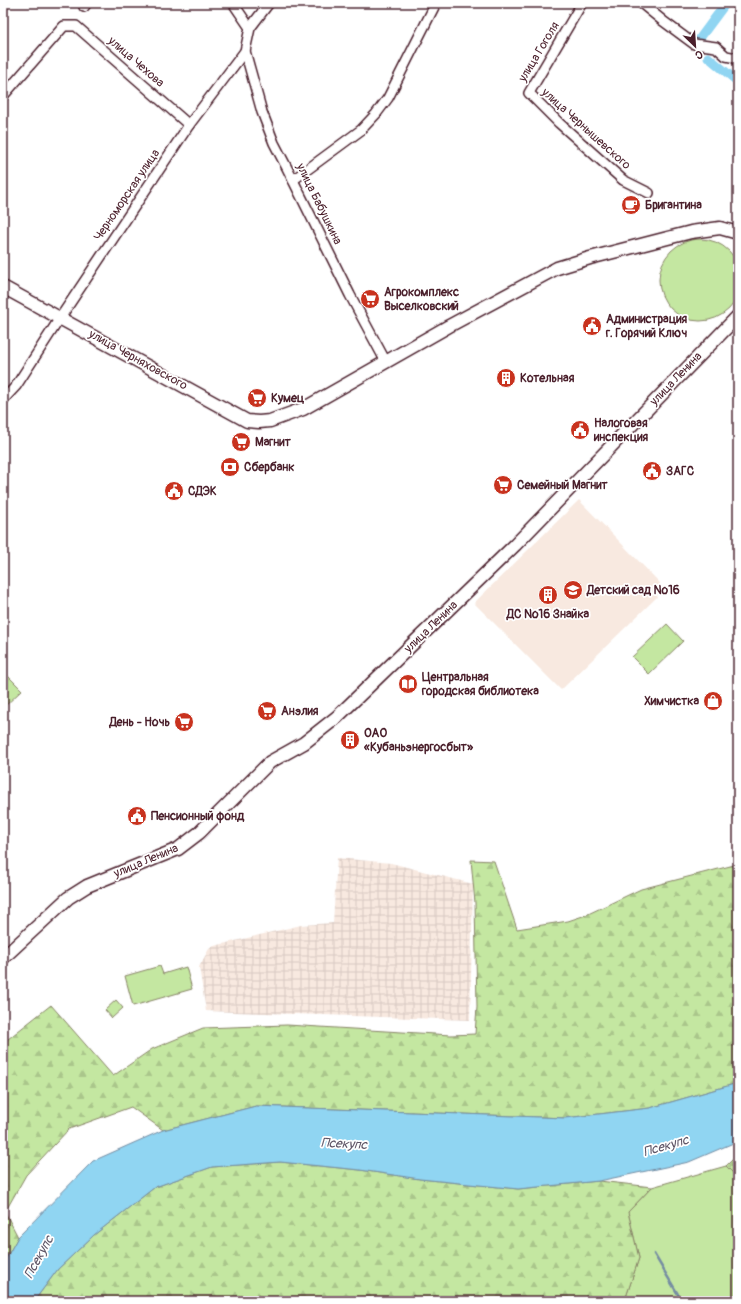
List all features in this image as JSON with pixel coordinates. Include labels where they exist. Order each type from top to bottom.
[{"type":"street","points":[[233,3],[250,28]]},
{"type":"street","name":"Черноморская улица","points":[[3,400],[16,386],[189,125],[245,51],[250,28],[269,3]]},
{"type":"street","points":[[294,180],[361,130],[376,114],[388,98],[436,3]]},
{"type":"street","name":"улица Гоголя","points":[[528,93],[582,3]]},
{"type":"street","points":[[641,3],[694,44],[716,47],[726,56],[737,59]]},
{"type":"street","name":"улица Чехова","points":[[3,96],[64,26],[76,26],[189,125]]},
{"type":"street","name":"улица Бабушкина","points":[[245,51],[262,112],[274,143],[294,180],[350,295],[386,362]]},
{"type":"street","name":"улица Чернышевского","points":[[528,93],[623,180],[649,193]]},
{"type":"street","points":[[386,362],[557,268],[691,232],[720,228],[738,233]]},
{"type":"street","name":"улица Черняховского","points":[[3,287],[247,420],[259,422],[275,420],[303,409],[386,362]]},
{"type":"street","name":"улица Ленина","points":[[3,958],[68,898],[87,886],[178,849],[199,833],[270,762],[304,743],[337,717],[574,486],[738,316]]},
{"type":"shaded area","name":"Детский сад №16","points":[[579,500],[660,583],[657,597],[561,690],[474,603]]},
{"type":"shaded area","points":[[337,858],[391,863],[473,884],[470,1020],[206,1011],[199,967],[210,947],[301,925],[333,923]]},
{"type":"green space","points":[[700,239],[716,242],[729,251],[738,264],[741,280],[738,296],[729,309],[716,318],[700,321],[684,318],[671,309],[662,296],[659,280],[662,264],[671,251],[684,242]]},
{"type":"green space","points":[[667,624],[683,641],[649,674],[632,657]]},
{"type":"green space","points":[[3,671],[22,690],[3,708]]},
{"type":"green space","points":[[471,860],[494,861],[517,929],[568,921],[586,915],[641,889],[738,864],[738,1083],[650,1108],[565,1118],[256,1106],[163,1130],[131,1107],[69,1129],[26,1175],[5,1212],[18,1237],[3,1264],[3,1043],[51,1005],[113,1076],[152,1049],[203,1028],[287,1025],[451,1035],[475,1034],[477,1007],[475,903]]},
{"type":"green space","points":[[160,966],[163,974],[186,967],[192,989],[133,1006],[125,976]]},
{"type":"green space","points":[[116,1000],[123,1008],[112,1018],[105,1010]]},
{"type":"green space","points":[[738,1154],[738,1178],[726,1166]]},
{"type":"green space","points":[[280,1162],[518,1189],[599,1181],[652,1187],[628,1212],[639,1258],[626,1297],[633,1301],[34,1301],[58,1269],[94,1235],[155,1187],[212,1167]]},
{"type":"green space","points":[[726,1166],[738,1178],[738,1301],[633,1301],[626,1297],[639,1258],[628,1212],[652,1187]]},
{"type":"water","name":"Псекупс","points":[[738,1083],[738,1141],[689,1162],[599,1181],[518,1189],[280,1162],[212,1167],[155,1187],[94,1235],[58,1269],[34,1301],[3,1301],[3,1264],[18,1237],[93,1161],[163,1130],[256,1106],[565,1118],[650,1108]]},
{"type":"waterway","points":[[700,38],[726,3]]},
{"type":"waterway","points":[[708,57],[738,82]]},
{"type":"waterway","points":[[654,1254],[682,1301]]},
{"type":"place","name":"Бригантина","points":[[631,205]]},
{"type":"place","name":"Агрокомплекс Выселковский","points":[[370,299]]},
{"type":"place","name":"Администрация г. Горячий Ключ","points":[[592,326]]},
{"type":"place","name":"Котельная","points":[[506,378]]},
{"type":"place","name":"Кумец","points":[[257,398]]},
{"type":"place","name":"Налоговая инспекция","points":[[580,430]]},
{"type":"place","name":"Магнит","points":[[241,442]]},
{"type":"place","name":"Сбербанк","points":[[230,467]]},
{"type":"place","name":"ЗАГС","points":[[652,471]]},
{"type":"place","name":"Семейный Магнит","points":[[503,485]]},
{"type":"place","name":"СДЭК","points":[[174,491]]},
{"type":"place","name":"Детский сад №16","points":[[573,590]]},
{"type":"place","name":"ДС №16 Знайка","points":[[548,595]]},
{"type":"place","name":"Центральная городская библиотека","points":[[408,684]]},
{"type":"place","name":"Химчистка","points":[[713,701]]},
{"type":"place","name":"Анэлия","points":[[267,711]]},
{"type":"place","name":"День - Ночь","points":[[184,722]]},
{"type":"place","name":"ОАО «Кубаньэнергосбыт»","points":[[350,740]]},
{"type":"place","name":"Пенсионный фонд","points":[[137,816]]}]
